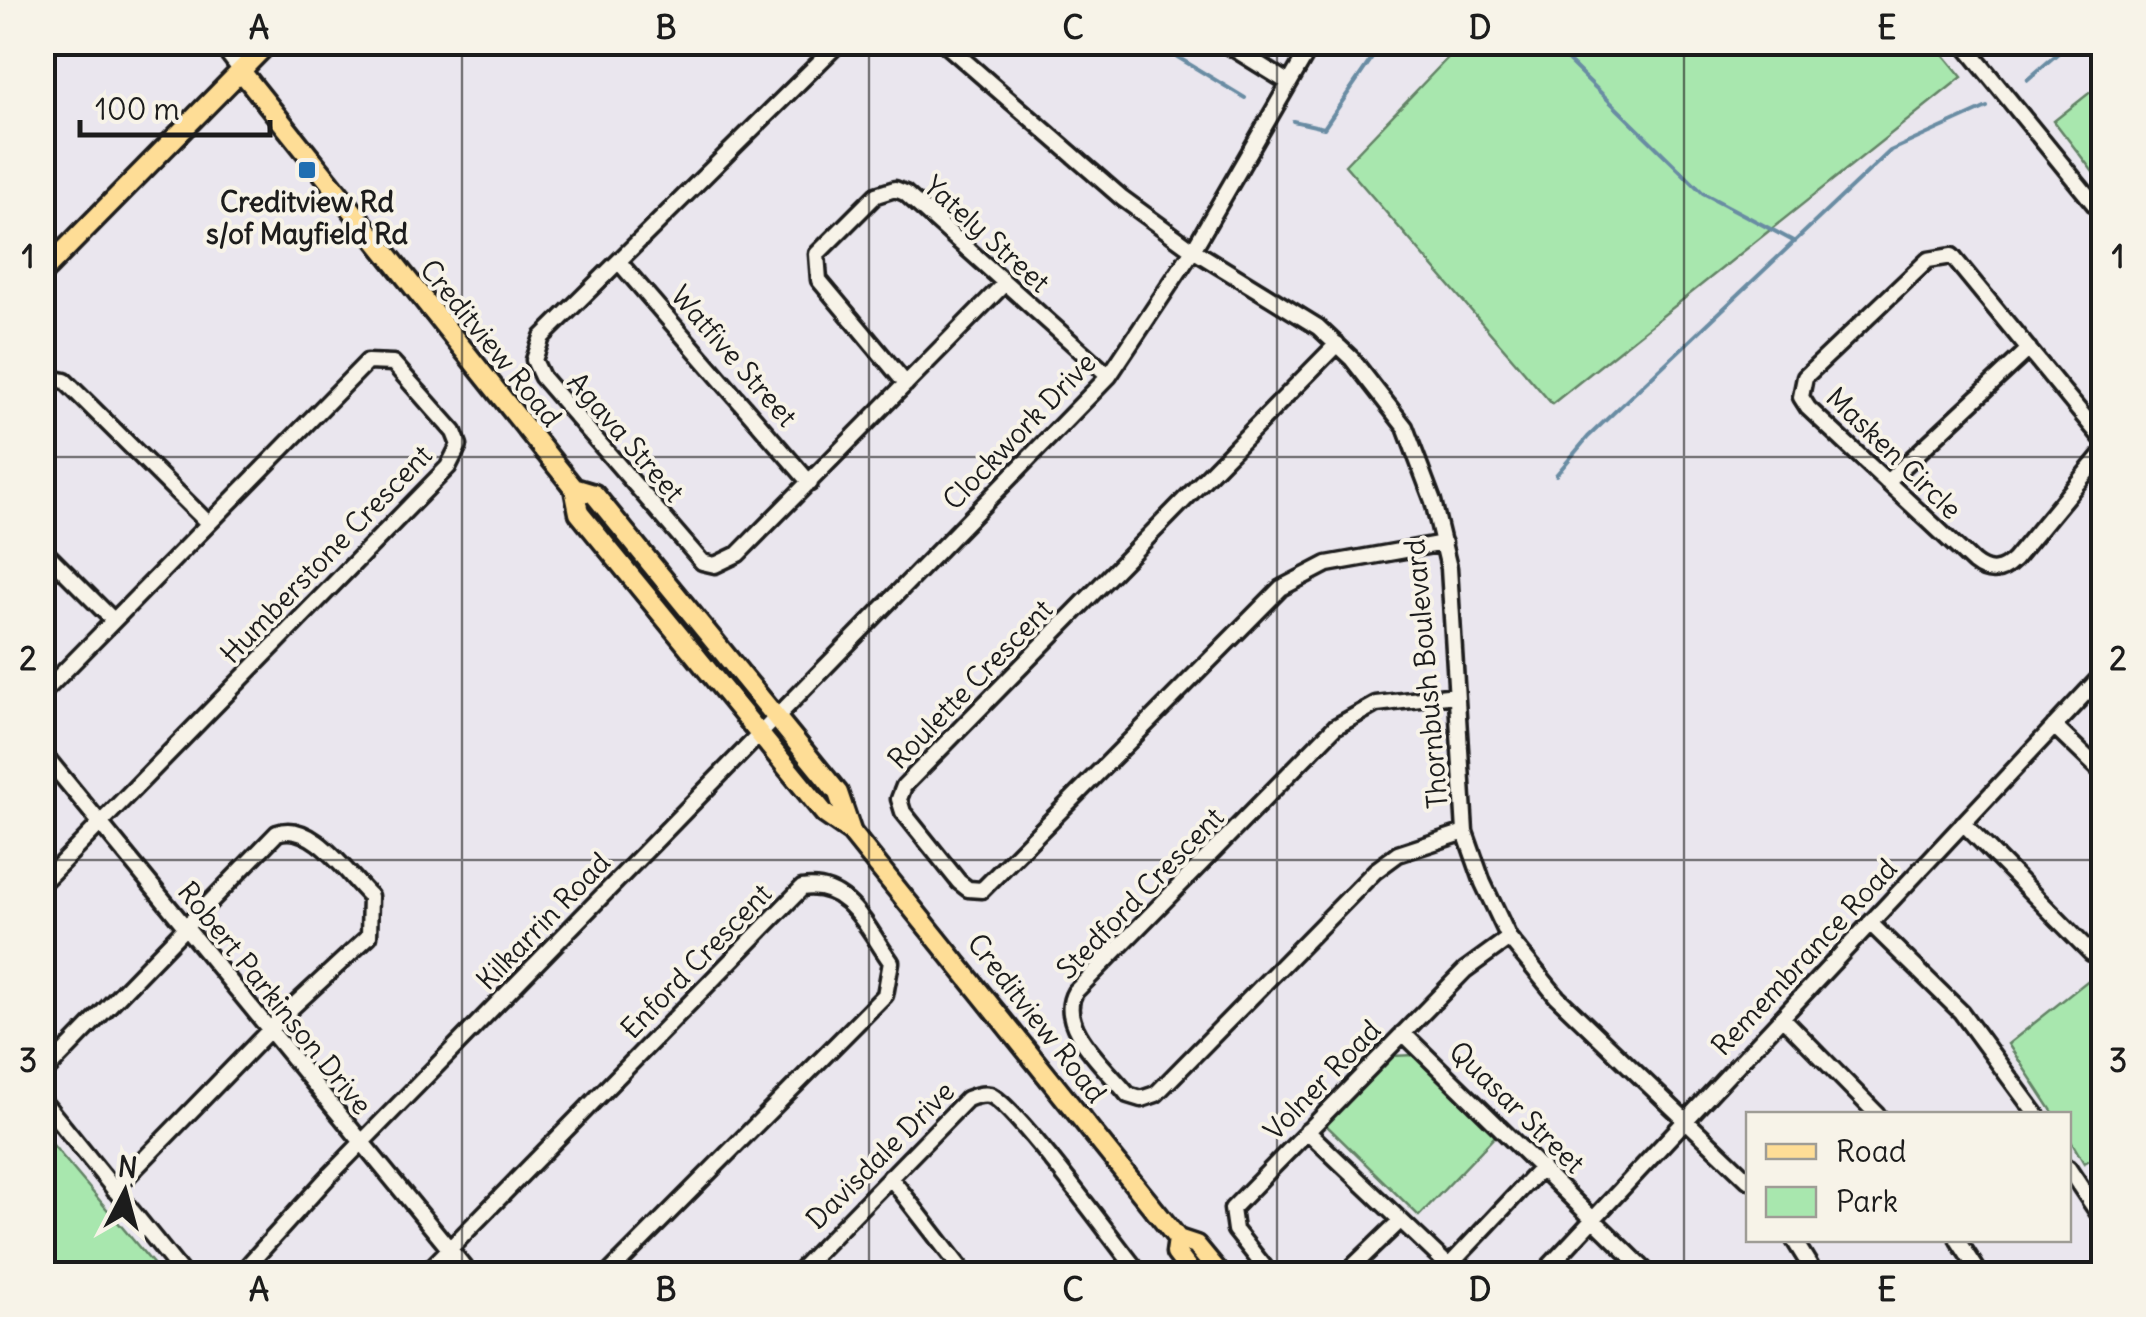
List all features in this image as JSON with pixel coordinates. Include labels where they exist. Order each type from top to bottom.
[{"type":"main road","points":[[42,273],[269,42]]},
{"type":"main road","name":"Creditview Road","points":[[241,71],[574,488],[579,513],[825,814],[851,832],[1178,1238],[1196,1245],[1220,1274]]},
{"type":"main road","name":"Creditview Road","points":[[574,488],[594,494],[777,717],[838,793],[851,832]]},
{"type":"main road","name":"Creditview Road","points":[[1178,1238],[1176,1253],[1192,1274]]},
{"type":"street","name":"Creditview Road","points":[[219,42],[241,71]]},
{"type":"street","name":"Agava Street","points":[[840,42],[542,337],[534,360],[542,378],[702,562],[724,563],[810,483],[1004,284]]},
{"type":"street","name":"Thornbush Boulevard","points":[[943,42],[1122,198],[1194,250],[1296,311],[1336,344],[1406,427],[1444,542],[1465,832],[1509,938],[1557,997],[1746,1178]]},
{"type":"street","points":[[1223,42],[1289,83]]},
{"type":"street","name":"Clockwork Drive","points":[[760,734],[1109,376],[1194,250],[1313,42]]},
{"type":"street","points":[[1962,42],[2104,216]]},
{"type":"street","name":"Yately Street","points":[[906,384],[819,280],[817,254],[876,195],[894,189],[1109,376]]},
{"type":"street","name":"Masken Circle","points":[[2104,442],[1959,261],[1943,255],[1928,260],[1805,376],[1801,390],[1808,408],[1974,564],[1996,571],[2014,560],[2104,451]]},
{"type":"street","name":"Watfive Street","points":[[620,262],[810,483]]},
{"type":"street","name":"Roulette Crescent","points":[[1336,344],[904,786],[900,806],[959,882],[968,889],[982,890],[1281,588],[1327,564],[1444,542]]},
{"type":"street","points":[[1887,482],[2029,348]]},
{"type":"street","name":"Humberstone Crescent","points":[[42,694],[367,362],[393,363],[454,432],[459,445],[448,467],[100,822]]},
{"type":"street","points":[[42,376],[65,381],[208,523]]},
{"type":"street","points":[[42,548],[113,620]]},
{"type":"street","name":"Remembrance Road","points":[[1542,1274],[2104,673]]},
{"type":"street","name":"Stedford Crescent","points":[[1456,695],[1376,704],[1335,727],[1075,992],[1068,1007],[1072,1024],[1128,1095],[1140,1099],[1156,1094],[1375,871],[1411,848],[1465,832]]},
{"type":"street","points":[[2054,726],[2104,774]]},
{"type":"street","name":"Kilkarrin Road","points":[[240,1274],[362,1142],[760,734]]},
{"type":"street","name":"Robert Parkinson Drive","points":[[42,752],[470,1274]]},
{"type":"street","points":[[42,883],[100,822]]},
{"type":"street","points":[[1963,823],[2092,953],[2104,959]]},
{"type":"street","points":[[42,1076],[277,834],[289,828],[306,832],[370,896],[369,936],[270,1030],[114,1190]]},
{"type":"street","name":"Enford Crescent","points":[[449,1249],[802,888],[816,886],[842,894],[890,962],[885,995],[608,1274]]},
{"type":"street","points":[[1870,923],[1960,1012],[2035,1112]]},
{"type":"street","name":"Volner Road","points":[[1270,1274],[1234,1230],[1232,1209],[1479,956],[1509,938]]},
{"type":"street","points":[[1782,1018],[1874,1112]]},
{"type":"street","name":"Quasar Street","points":[[1404,1033],[1649,1274]]},
{"type":"street","name":"Davisdale Drive","points":[[796,1274],[967,1099],[979,1094],[1000,1101],[1140,1274]]},
{"type":"street","points":[[42,1100],[183,1274]]},
{"type":"street","points":[[1308,1131],[1452,1271],[1542,1167]]},
{"type":"street","points":[[2071,1172],[2104,1222]]},
{"type":"street","points":[[890,1177],[965,1274]]},
{"type":"street","points":[[1345,1274],[1400,1220]]},
{"type":"street","points":[[1795,1242],[1815,1274]]},
{"type":"street","points":[[1959,1242],[1980,1274]]},
{"type":"street","points":[[425,1274],[449,1249]]},
{"type":"green space","points":[[1463,42],[1934,43],[1962,77],[1552,404],[1345,165]]},
{"type":"green space","points":[[2103,82],[2103,185],[2054,121]]},
{"type":"green space","points":[[2096,974],[2104,976],[2103,1153],[2084,1163],[2071,1141],[2071,1112],[2053,1112],[2008,1044]]},
{"type":"green space","points":[[1415,1055],[1497,1134],[1419,1216],[1326,1125],[1391,1056]]},
{"type":"green space","points":[[42,1132],[154,1265],[145,1274],[43,1274]]},
{"type":"waterway","points":[[1140,42],[1161,47],[1245,98]]},
{"type":"waterway","points":[[1293,121],[1324,128],[1383,42]]},
{"type":"waterway","points":[[1549,42],[1703,193],[1795,242]]},
{"type":"waterway","points":[[2027,80],[2071,42]]},
{"type":"waterway","points":[[1556,475],[1588,437],[1890,151],[1987,107]]},
{"type":"place","name":"Creditview Rd s/of Mayfield Rd","points":[[307,170]]}]
